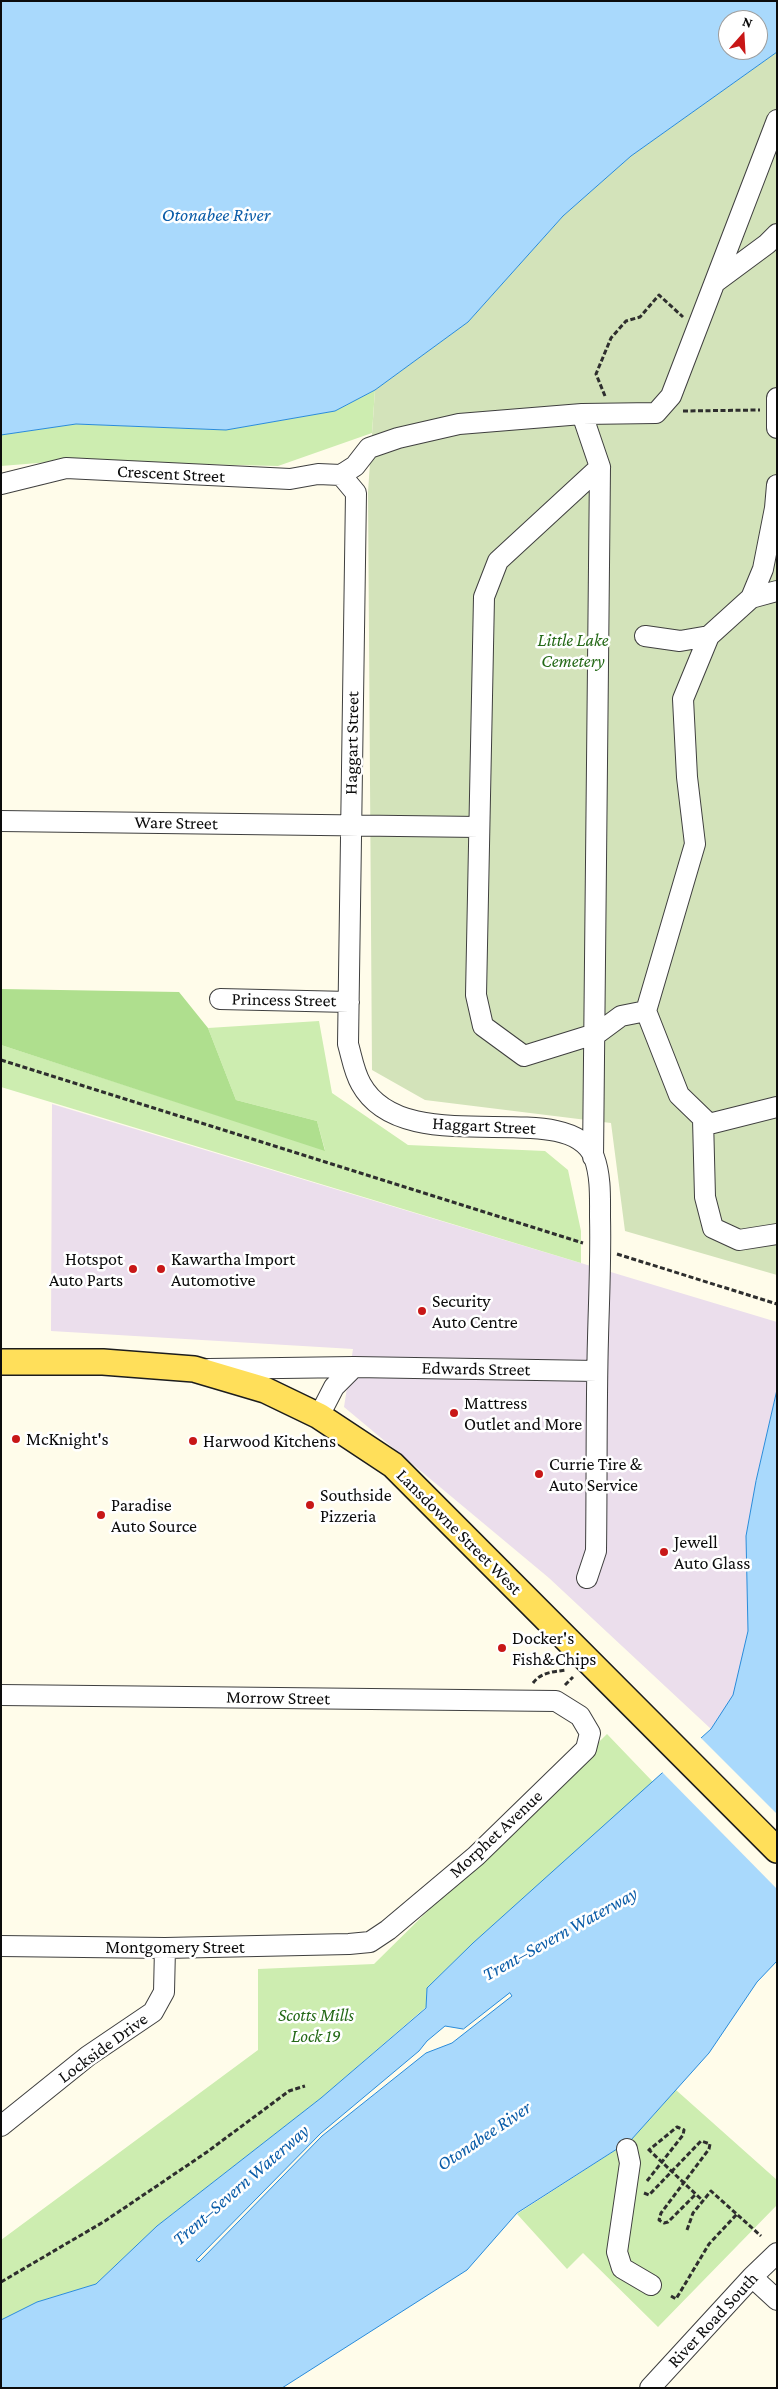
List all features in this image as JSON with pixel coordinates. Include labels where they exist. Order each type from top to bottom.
[{"type":"main road","name":"Lansdowne Street West","points":[[1,1362],[103,1362],[194,1369],[265,1390],[319,1416],[393,1465],[777,1850]]},
{"type":"street","points":[[341,475],[355,466],[368,448],[398,438],[459,424],[582,414],[656,413],[671,396],[717,281],[777,120]]},
{"type":"street","points":[[717,281],[767,244],[777,234]]},
{"type":"street","points":[[582,414],[600,467],[594,1157]]},
{"type":"street","points":[[600,467],[498,561],[484,597],[476,995],[483,1026],[524,1056],[595,1034],[621,1016],[646,1011]]},
{"type":"street","name":"Crescent Street","points":[[1,484],[66,468],[290,480],[318,474],[341,475]]},
{"type":"street","name":"Haggart Street","points":[[341,475],[356,493],[348,1044],[353,1065],[361,1085],[380,1106],[408,1119],[444,1126],[540,1129],[565,1132],[576,1136],[585,1144],[594,1157],[600,1181],[601,1248],[597,1372],[596,1550],[586,1578]]},
{"type":"street","points":[[777,485],[763,569],[751,598],[709,636],[683,699],[687,777],[695,844],[646,1011],[679,1095],[709,1124],[777,1107]]},
{"type":"street","points":[[751,598],[777,591]]},
{"type":"street","points":[[646,636],[680,642],[709,636]]},
{"type":"street","name":"Ware Street","points":[[1,821],[480,827]]},
{"type":"street","name":"Princess Street","points":[[220,998],[349,1002]]},
{"type":"street","points":[[703,1118],[705,1197],[713,1228],[739,1240],[777,1234]]},
{"type":"street","points":[[319,1416],[334,1387],[354,1367]]},
{"type":"street","name":"Edwards Street","points":[[194,1369],[354,1367],[597,1372]]},
{"type":"street","name":"Morrow Street","points":[[1,1695],[556,1701]]},
{"type":"street","name":"Morphet Avenue","points":[[348,1944],[370,1942],[388,1930],[476,1856],[586,1749],[590,1733],[580,1716],[556,1701]]},
{"type":"street","name":"Montgomery Street","points":[[1,1946],[165,1948],[348,1944]]},
{"type":"street","name":"Lockside Drive","points":[[1,2126],[88,2056],[153,2012],[164,1992],[165,1948]]},
{"type":"street","points":[[627,2149],[630,2163],[617,2252],[622,2268],[651,2285]]},
{"type":"street","name":"River Road South","points":[[650,2388],[752,2276],[777,2253]]},
{"type":"street","points":[[752,2276],[777,2300]]},
{"type":"path","points":[[611,414],[596,374],[611,338],[626,321],[640,318],[659,295],[684,319]]},
{"type":"path","points":[[677,411],[776,412]]},
{"type":"path","points":[[1,1060],[777,1304]]},
{"type":"path","points":[[533,1684],[537,1677],[544,1674],[566,1670]]},
{"type":"path","points":[[1,2282],[105,2222],[206,2152],[289,2091],[305,2086]]},
{"type":"path","points":[[696,2194],[668,2222],[664,2223],[659,2220],[660,2212],[684,2182],[709,2150],[710,2144],[701,2141],[672,2172],[649,2195],[644,2194],[642,2190],[643,2185],[662,2161],[683,2135],[684,2130],[677,2127],[651,2151],[662,2161],[672,2172],[684,2182],[696,2194],[702,2200]]},
{"type":"path","points":[[687,2230],[693,2213],[702,2200],[711,2192],[761,2236]]},
{"type":"path","points":[[671,2296],[676,2299],[709,2244],[737,2214]]},
{"type":"shaded area","points":[[52,1104],[777,1322],[777,1390],[756,1481],[746,1536],[748,1631],[734,1695],[711,1729],[549,1578],[344,1407],[353,1349],[51,1331]]},
{"type":"green space","name":"Little Lake Cemetery","points":[[777,52],[777,1275],[625,1231],[611,1123],[425,1100],[372,1070],[368,492],[375,390],[468,322],[563,216],[631,156]]},
{"type":"green space","points":[[375,390],[372,433],[278,466],[63,461],[1,466],[1,435],[76,424],[226,430],[335,411]]},
{"type":"green space","points":[[1,989],[179,992],[208,1028],[236,1100],[317,1121],[325,1151],[1,1045]]},
{"type":"green space","points":[[319,1021],[332,1093],[408,1145],[545,1151],[568,1170],[581,1231],[581,1263],[1,1087],[1,1045],[325,1150],[317,1121],[236,1100],[208,1028]]},
{"type":"green space","name":"Scotts Mills Lock 19","points":[[607,1734],[653,1782],[473,1943],[427,1988],[426,2007],[321,2098],[157,2226],[96,2284],[37,2302],[1,2320],[1,2240],[258,2050],[258,1969],[374,1964]]},
{"type":"green space","points":[[676,2090],[777,2180],[777,2205],[658,2327],[583,2253],[567,2269],[517,2214],[631,2140]]},
{"type":"water","name":"Otonabee River","points":[[1,1],[777,1],[777,52],[768,58],[768,10],[718,10],[718,60],[766,60],[631,156],[563,216],[468,322],[375,390],[335,411],[226,430],[76,424],[1,435]]},
{"type":"water","name":"Otonabee River","points":[[777,1390],[777,1961],[757,1982],[709,2053],[631,2140],[517,2213],[467,2270],[282,2388],[1,2388],[1,2320],[37,2302],[96,2284],[157,2226],[321,2098],[426,2008],[427,1988],[473,1943],[711,1729],[733,1695],[748,1631],[746,1536],[756,1481]],"holes":[[[510,1993],[512,1996],[452,2043],[426,2053],[322,2136],[199,2262],[196,2260],[321,2133],[419,2051],[427,2041],[445,2026],[463,2029]]]},
{"type":"pier","points":[[699,1736],[777,1814],[777,1889],[661,1771]]},
{"type":"place","name":"Hotspot Auto Parts","points":[[133,1269]]},
{"type":"place","name":"Kawartha Import Automotive","points":[[161,1269]]},
{"type":"place","name":"Security Auto Centre","points":[[422,1311]]},
{"type":"place","name":"Mattress Outlet and More","points":[[454,1413]]},
{"type":"place","name":"McKnight's","points":[[16,1439]]},
{"type":"place","name":"Harwood Kitchens","points":[[193,1441]]},
{"type":"place","name":"Currie Tire & Auto Service","points":[[539,1474]]},
{"type":"place","name":"Southside Pizzeria","points":[[310,1505]]},
{"type":"place","name":"Paradise Auto Source","points":[[101,1515]]},
{"type":"place","name":"Jewell Auto Glass","points":[[664,1552]]},
{"type":"place","name":"Docker's Fish&Chips","points":[[502,1648]]},
{"type":"water label","name":"Trent–Severn Waterway","points":[[560,1934]]},
{"type":"water label","name":"Trent–Severn Waterway","points":[[241,2185]]}]
